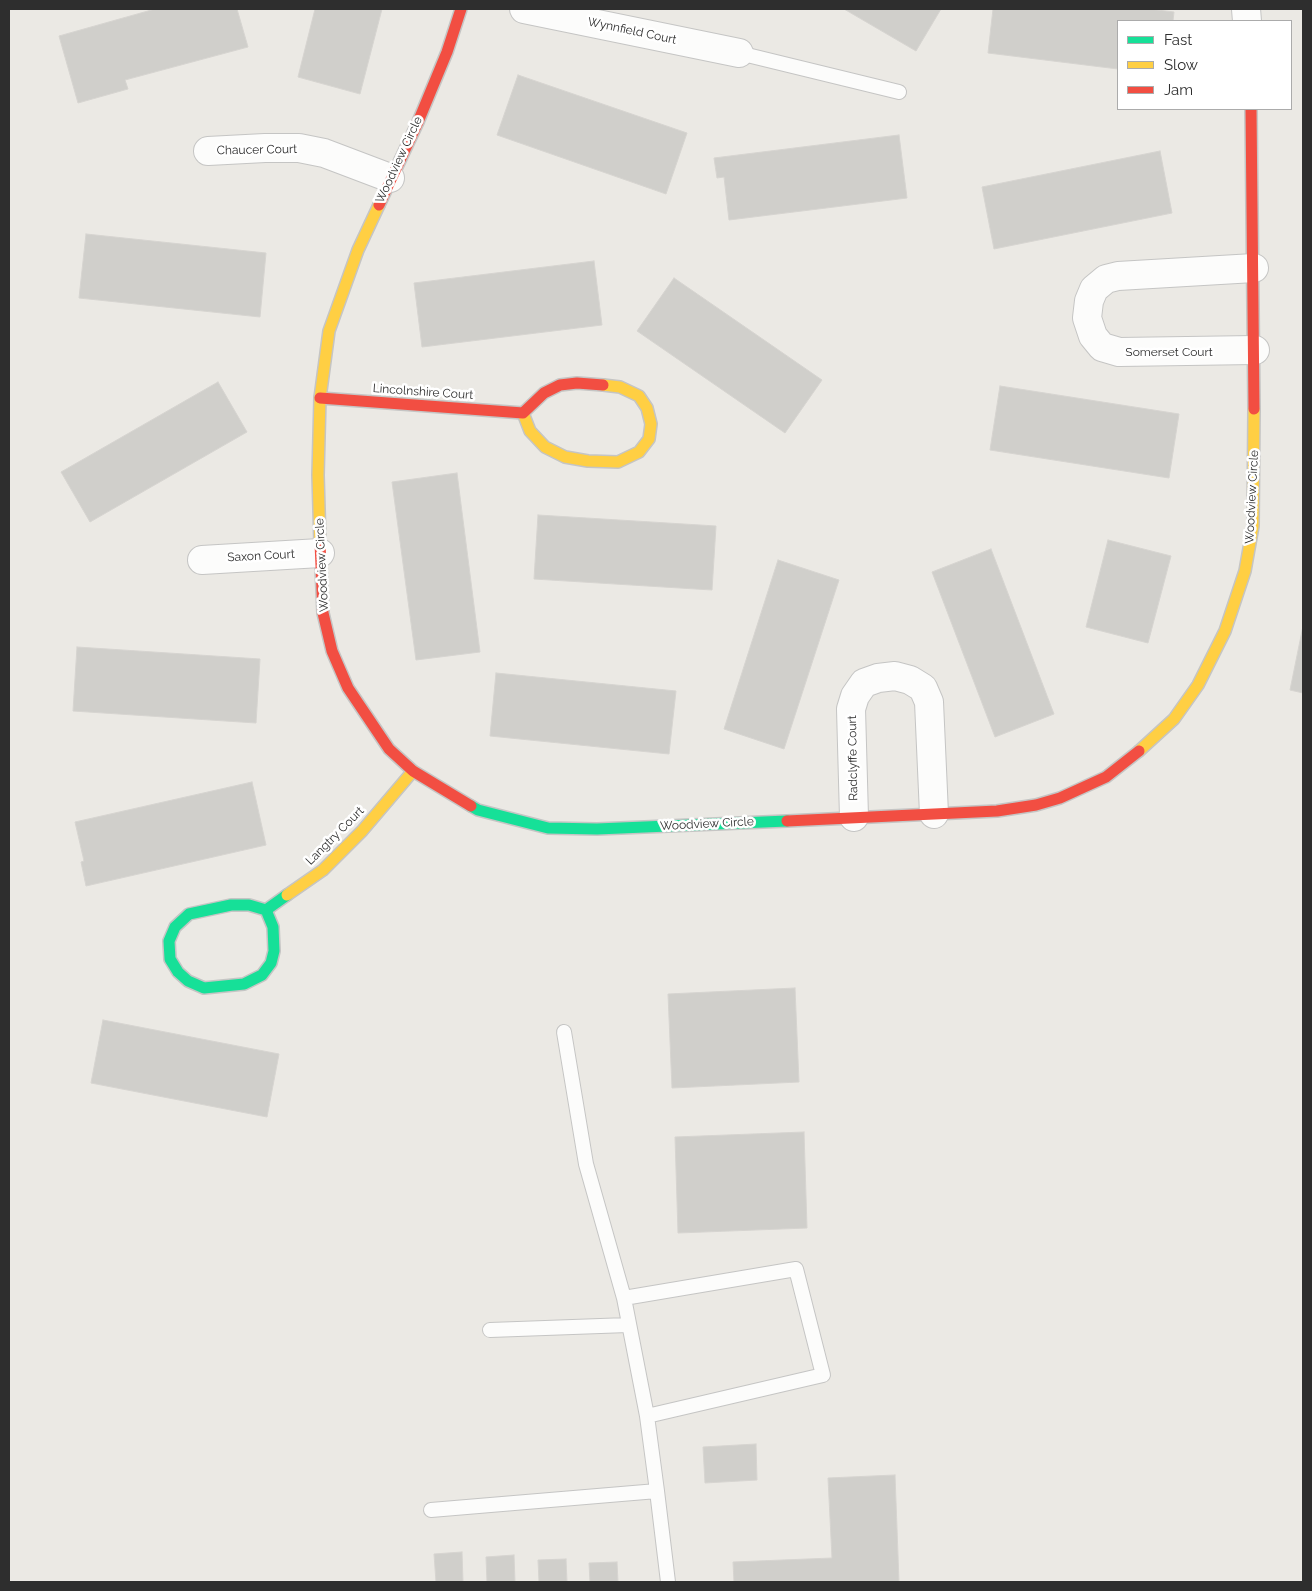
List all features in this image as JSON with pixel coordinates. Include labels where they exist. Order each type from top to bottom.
[{"type":"street","name":"Woodview Circle","points":[[461,9],[447,52],[429,96],[358,250],[329,331],[320,398],[318,475],[323,613],[332,651],[348,688],[389,749],[412,772],[478,810],[548,828],[597,829],[934,814],[997,811],[1036,805],[1060,798],[1106,777],[1139,752],[1174,719],[1198,685],[1225,631],[1245,571],[1253,526],[1255,483],[1255,350],[1250,110]]},
{"type":"street","name":"Wynnfield Court","points":[[524,9],[739,53]]},
{"type":"street","name":"Chaucer Court","points":[[208,151],[299,148],[324,153],[390,178]]},
{"type":"street","name":"Somerset Court","points":[[1254,268],[1118,276],[1106,279],[1094,289],[1089,301],[1087,318],[1093,336],[1102,347],[1119,352],[1255,350]]},
{"type":"street","points":[[577,383],[620,387],[639,396],[647,408],[651,424],[649,439],[639,452],[618,462],[588,461],[565,457],[545,447],[530,431],[523,413],[544,393],[560,386],[577,383]]},
{"type":"street","name":"Lincolnshire Court","points":[[320,398],[523,413]]},
{"type":"street","name":"Saxon Court","points":[[202,560],[320,553]]},
{"type":"street","name":"Radclyffe Court","points":[[854,817],[851,709],[855,696],[864,683],[878,678],[895,676],[910,680],[923,688],[929,702],[934,814]]},
{"type":"street","name":"Langtry Court","points":[[266,910],[323,870],[362,831],[412,772]]},
{"type":"street","points":[[231,905],[249,905],[266,910],[273,927],[274,951],[271,963],[262,975],[244,984],[204,988],[188,981],[178,972],[170,959],[169,941],[175,926],[189,914],[231,905]]},
{"type":"lane","points":[[739,53],[900,92]]},
{"type":"lane","points":[[564,1032],[586,1164],[624,1298],[647,1416],[668,1582]]},
{"type":"lane","points":[[624,1298],[796,1269],[823,1375],[647,1416]]},
{"type":"lane","points":[[490,1330],[628,1325]]},
{"type":"lane","points":[[432,1510],[656,1491]]},
{"type":"building","points":[[155,9],[237,9],[248,47],[125,80],[128,89],[78,103],[59,36]]},
{"type":"building","points":[[315,9],[382,9],[360,94],[298,77]]},
{"type":"building","points":[[844,9],[941,9],[916,51]]},
{"type":"building","points":[[993,9],[1149,9],[1174,12],[1173,20],[1117,20],[1117,69],[988,53]]},
{"type":"building","points":[[518,75],[687,133],[666,194],[497,135]]},
{"type":"building","points":[[899,135],[907,198],[729,220],[724,177],[717,178],[714,158]]},
{"type":"building","points":[[1160,151],[1172,213],[994,249],[982,187]]},
{"type":"building","points":[[86,234],[266,253],[260,317],[79,298]]},
{"type":"building","points":[[594,261],[602,325],[422,347],[414,283]]},
{"type":"building","points":[[674,278],[822,380],[785,433],[637,331]]},
{"type":"building","points":[[218,382],[247,432],[90,522],[61,472]]},
{"type":"building","points":[[1000,386],[1179,414],[1169,478],[990,450]]},
{"type":"building","points":[[457,473],[480,652],[416,660],[392,482]]},
{"type":"building","points":[[538,515],[716,526],[712,590],[534,579]]},
{"type":"building","points":[[1108,540],[1171,556],[1148,643],[1086,627]]},
{"type":"building","points":[[991,549],[1054,714],[995,737],[932,572]]},
{"type":"building","points":[[778,560],[839,580],[784,749],[724,729]]},
{"type":"building","points":[[1303,626],[1303,693],[1290,690]]},
{"type":"building","points":[[77,647],[260,659],[256,723],[73,711]]},
{"type":"building","points":[[496,673],[676,691],[669,754],[490,736]]},
{"type":"building","points":[[252,782],[266,845],[86,886],[81,862],[84,861],[75,822]]},
{"type":"building","points":[[795,988],[799,1082],[672,1088],[668,994]]},
{"type":"building","points":[[103,1020],[279,1054],[267,1117],[91,1083]]},
{"type":"building","points":[[804,1132],[807,1228],[678,1233],[675,1137]]},
{"type":"building","points":[[756,1444],[757,1480],[705,1483],[703,1447]]},
{"type":"building","points":[[895,1475],[899,1582],[734,1582],[733,1562],[832,1558],[828,1478]]},
{"type":"building","points":[[462,1552],[463,1582],[436,1582],[434,1554]]},
{"type":"building","points":[[514,1555],[515,1582],[487,1582],[486,1557]]},
{"type":"building","points":[[566,1559],[567,1582],[539,1582],[538,1560]]},
{"type":"building","points":[[617,1562],[618,1582],[590,1582],[589,1563]]},
{"type":"traffic: fast","points":[[471,806],[478,810],[548,828],[597,829],[787,821]]},
{"type":"traffic: fast","points":[[266,910],[249,905],[231,905],[189,914],[175,927],[169,941],[170,959],[178,972],[188,981],[204,988],[244,984],[262,975],[271,963],[274,951],[273,927],[266,910],[287,895]]},
{"type":"traffic: slow","points":[[320,543],[318,475],[320,398],[329,331],[358,250],[379,205]]},
{"type":"traffic: slow","points":[[523,413],[530,431],[545,447],[565,457],[588,461],[618,462],[639,452],[649,439],[651,424],[647,408],[639,396],[620,387],[603,385]]},
{"type":"traffic: slow","points":[[1139,751],[1174,719],[1198,685],[1225,631],[1245,571],[1253,526],[1254,409]]},
{"type":"traffic: slow","points":[[287,895],[323,870],[362,831],[413,771]]},
{"type":"traffic: jam","points":[[379,205],[418,122],[447,52],[461,9]]},
{"type":"traffic: jam","points":[[1251,110],[1254,409]]},
{"type":"traffic: jam","points":[[320,398],[523,413],[544,393],[560,385],[577,383],[603,385]]},
{"type":"traffic: jam","points":[[320,543],[323,613],[332,651],[348,688],[389,749],[413,771],[471,806]]},
{"type":"traffic: jam","points":[[787,821],[997,811],[1036,805],[1060,798],[1106,777],[1139,751]]}]
